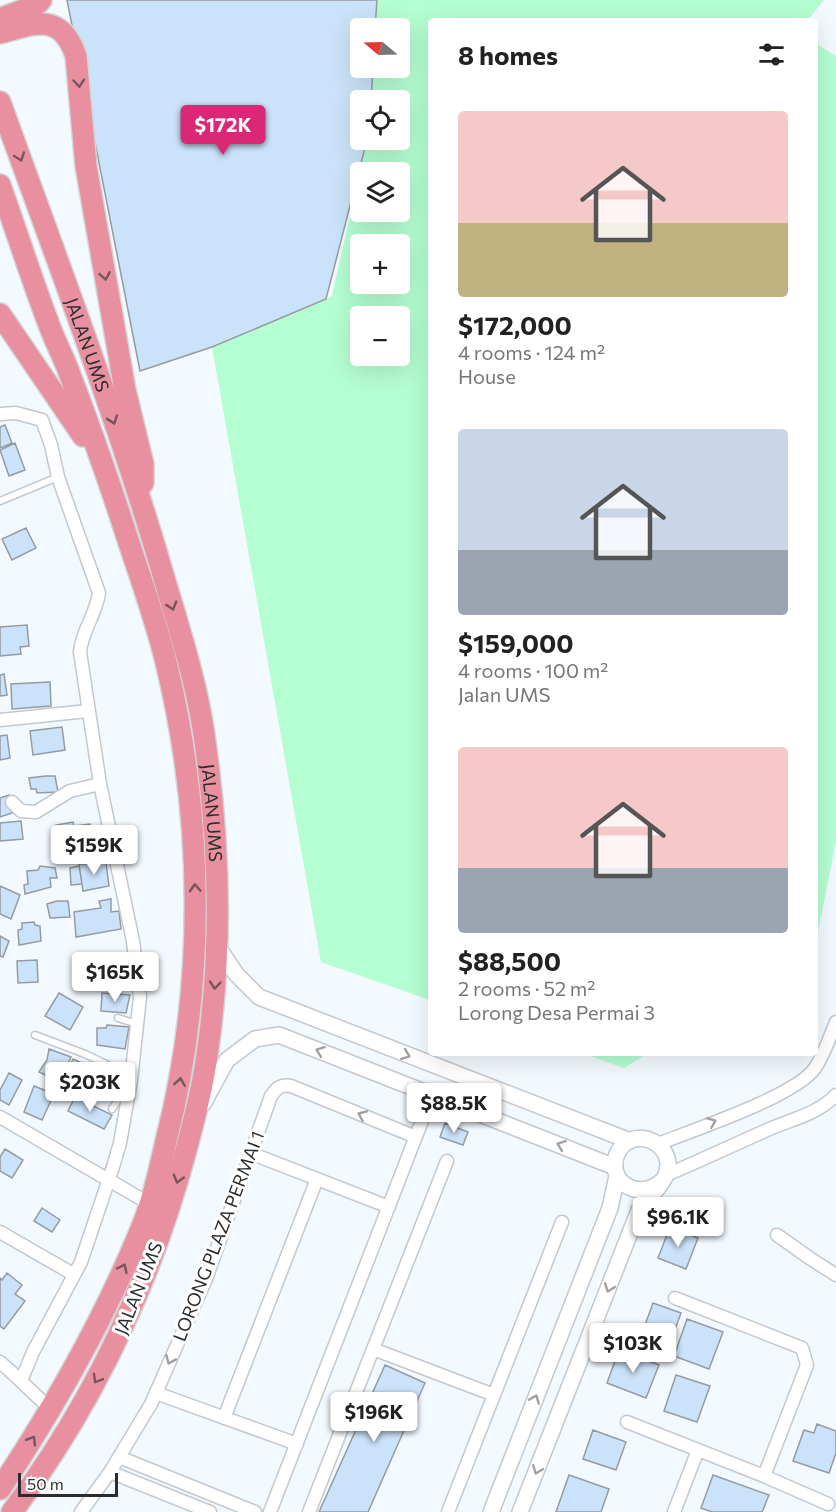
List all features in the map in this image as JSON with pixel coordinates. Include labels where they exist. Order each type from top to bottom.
[{"type":"highway","points":[[0,19],[36,5],[40,0]]},
{"type":"highway","points":[[0,33],[34,25],[55,26],[62,29],[70,39],[76,56],[88,177],[125,390],[143,464],[144,511]]},
{"type":"highway","name":"JALAN UMS","points":[[0,102],[144,511],[180,634],[202,725],[216,843],[216,976],[208,1051],[178,1181],[144,1279],[104,1366],[43,1470],[12,1512]]},
{"type":"highway","name":"JALAN UMS","points":[[0,185],[48,325],[67,367],[102,463],[166,661],[189,790],[196,922],[191,1010],[178,1094],[140,1233],[96,1325],[35,1436],[0,1489]]},
{"type":"highway","points":[[0,314],[102,463]]},
{"type":"street","points":[[0,414],[16,413],[42,420],[51,445],[58,477],[99,593],[97,607],[81,639],[80,652],[100,784],[133,941],[141,997],[131,1080],[120,1143],[109,1180],[86,1247],[33,1352],[21,1381]]},
{"type":"street","points":[[0,720],[88,711]]},
{"type":"street","points":[[12,802],[21,811],[36,812],[70,791],[100,784]]},
{"type":"street","points":[[216,944],[236,974],[259,997],[630,1141]]},
{"type":"street","points":[[658,1144],[777,1095],[806,1078],[816,1068],[836,1022]]},
{"type":"street","points":[[193,1123],[227,1060],[255,1039],[279,1035],[616,1171],[630,1188],[639,1191],[648,1190],[664,1178],[769,1129],[811,1114],[836,1095]]},
{"type":"street","name":"LORONG PLAZA PERMAI 1","points":[[81,1512],[110,1472],[156,1393],[206,1279],[271,1096],[277,1088],[285,1085],[416,1137]]},
{"type":"street","points":[[270,1512],[432,1095]]},
{"type":"street","points":[[0,1117],[150,1203]]},
{"type":"street","points":[[491,1512],[605,1219],[618,1152],[630,1141],[645,1138],[658,1144],[664,1150],[667,1158],[664,1178],[639,1210],[520,1512]]},
{"type":"street","points":[[250,1154],[389,1207]]},
{"type":"street","points":[[309,1512],[447,1161]]},
{"type":"street","points":[[224,1418],[317,1179]]},
{"type":"street","points":[[448,1512],[561,1222]]},
{"type":"street","points":[[0,1232],[74,1274]]},
{"type":"street","points":[[777,1235],[836,1275]]},
{"type":"street","points":[[675,1298],[802,1348],[807,1365],[764,1476]]},
{"type":"street","points":[[373,1349],[494,1395]]},
{"type":"street","points":[[0,1362],[14,1372],[31,1392],[50,1408]]},
{"type":"street","points":[[156,1393],[297,1444]]},
{"type":"street","points":[[627,1422],[830,1504]]},
{"type":"street","points":[[674,1512],[698,1449]]},
{"type":"street","points":[[119,1457],[255,1512]]},
{"type":"street","points":[[110,1472],[210,1512]]},
{"type":"lane","points":[[0,501],[58,477]]},
{"type":"lane","points":[[118,1018],[137,1024]]},
{"type":"lane","points":[[35,1035],[85,1054],[131,1080],[112,1108]]},
{"type":"green space","points":[[377,0],[824,0],[809,18],[428,18],[428,999],[321,962],[212,347],[332,296],[350,216],[350,222],[410,222],[410,162],[362,162],[365,150],[410,150],[410,90],[372,90],[372,78],[410,78],[410,18],[376,18]]},
{"type":"green space","points":[[818,45],[836,56],[836,841],[818,932]]},
{"type":"green space","points":[[590,1056],[643,1056],[624,1068]]},
{"type":"building","points":[[67,0],[377,0],[376,18],[350,18],[350,78],[372,78],[372,90],[350,90],[350,150],[364,150],[361,162],[350,162],[350,206],[326,299],[212,347],[140,371]]},
{"type":"building","points":[[5,425],[12,443],[0,448],[0,427]]},
{"type":"building","points":[[15,443],[25,470],[9,476],[0,450]]},
{"type":"building","points":[[26,528],[36,548],[12,560],[2,539]]},
{"type":"building","points":[[27,625],[29,646],[20,647],[21,654],[0,656],[0,627]]},
{"type":"building","points":[[4,674],[7,695],[0,696],[0,675]]},
{"type":"building","points":[[50,682],[51,706],[12,709],[11,684]]},
{"type":"building","points":[[62,727],[65,750],[33,755],[30,731]]},
{"type":"building","points":[[7,735],[10,758],[0,760],[0,736]]},
{"type":"building","points":[[55,776],[58,792],[37,793],[36,789],[31,789],[29,778]]},
{"type":"building","points":[[9,795],[12,813],[0,817],[0,798]]},
{"type":"building","points":[[21,821],[23,839],[0,841],[0,823]]},
{"type":"building","points":[[73,822],[74,826],[90,824],[93,847],[61,851],[60,845],[56,845],[55,835],[58,835],[56,825]]},
{"type":"building","points":[[106,863],[109,886],[83,891],[79,864]]},
{"type":"building","points":[[40,866],[55,868],[57,878],[50,878],[51,887],[25,894],[24,885],[28,884],[27,871],[38,870]]},
{"type":"building","points":[[79,866],[82,884],[71,885],[70,868]]},
{"type":"building","points":[[0,886],[20,895],[11,919],[0,914]]},
{"type":"building","points":[[111,899],[111,912],[119,911],[121,929],[76,937],[74,912],[101,908],[99,901]]},
{"type":"building","points":[[68,901],[70,917],[50,918],[47,904]]},
{"type":"building","points":[[34,922],[35,925],[40,926],[41,941],[19,945],[18,930],[22,929],[22,923]]},
{"type":"building","points":[[0,936],[9,941],[3,957],[0,956]]},
{"type":"building","points":[[97,959],[113,960],[114,965],[119,965],[119,978],[96,981]]},
{"type":"building","points":[[37,960],[38,982],[18,983],[17,961]]},
{"type":"building","points":[[59,993],[83,1007],[70,1030],[45,1016]]},
{"type":"building","points":[[102,993],[130,995],[126,1013],[101,1011]]},
{"type":"building","points":[[107,1025],[129,1027],[125,1049],[97,1045],[97,1028],[106,1028]]},
{"type":"building","points":[[49,1049],[71,1057],[60,1082],[39,1072],[47,1060]]},
{"type":"building","points":[[73,1059],[84,1064],[76,1080],[66,1075]]},
{"type":"building","points":[[87,1072],[104,1080],[97,1095],[86,1091],[87,1087],[83,1083]]},
{"type":"building","points":[[9,1073],[22,1080],[9,1105],[0,1100],[0,1090]]},
{"type":"building","points":[[34,1086],[54,1094],[42,1120],[24,1112]]},
{"type":"building","points":[[75,1097],[112,1115],[104,1129],[68,1111]]},
{"type":"building","points":[[445,1123],[468,1132],[463,1145],[440,1137]]},
{"type":"building","points":[[5,1149],[23,1160],[12,1178],[0,1171],[0,1157]]},
{"type":"building","points":[[42,1208],[60,1220],[52,1232],[34,1221]]},
{"type":"building","points":[[670,1227],[698,1238],[686,1269],[658,1258]]},
{"type":"building","points":[[7,1273],[22,1285],[15,1294],[25,1301],[4,1329],[0,1326],[0,1278],[2,1280]]},
{"type":"building","points":[[653,1303],[681,1313],[669,1346],[641,1336]]},
{"type":"building","points":[[687,1319],[723,1332],[709,1369],[674,1356]]},
{"type":"building","points":[[619,1350],[659,1365],[646,1398],[607,1383]]},
{"type":"building","points":[[385,1365],[425,1383],[368,1512],[319,1512]]},
{"type":"building","points":[[676,1375],[710,1386],[697,1422],[664,1411]]},
{"type":"building","points":[[817,1424],[836,1431],[836,1453],[829,1473],[793,1461],[804,1430],[814,1433]]},
{"type":"building","points":[[593,1430],[626,1442],[616,1470],[583,1459]]},
{"type":"building","points":[[569,1475],[609,1489],[601,1512],[556,1512]]},
{"type":"building","points":[[713,1475],[769,1495],[762,1512],[712,1512],[701,1508]]}]
